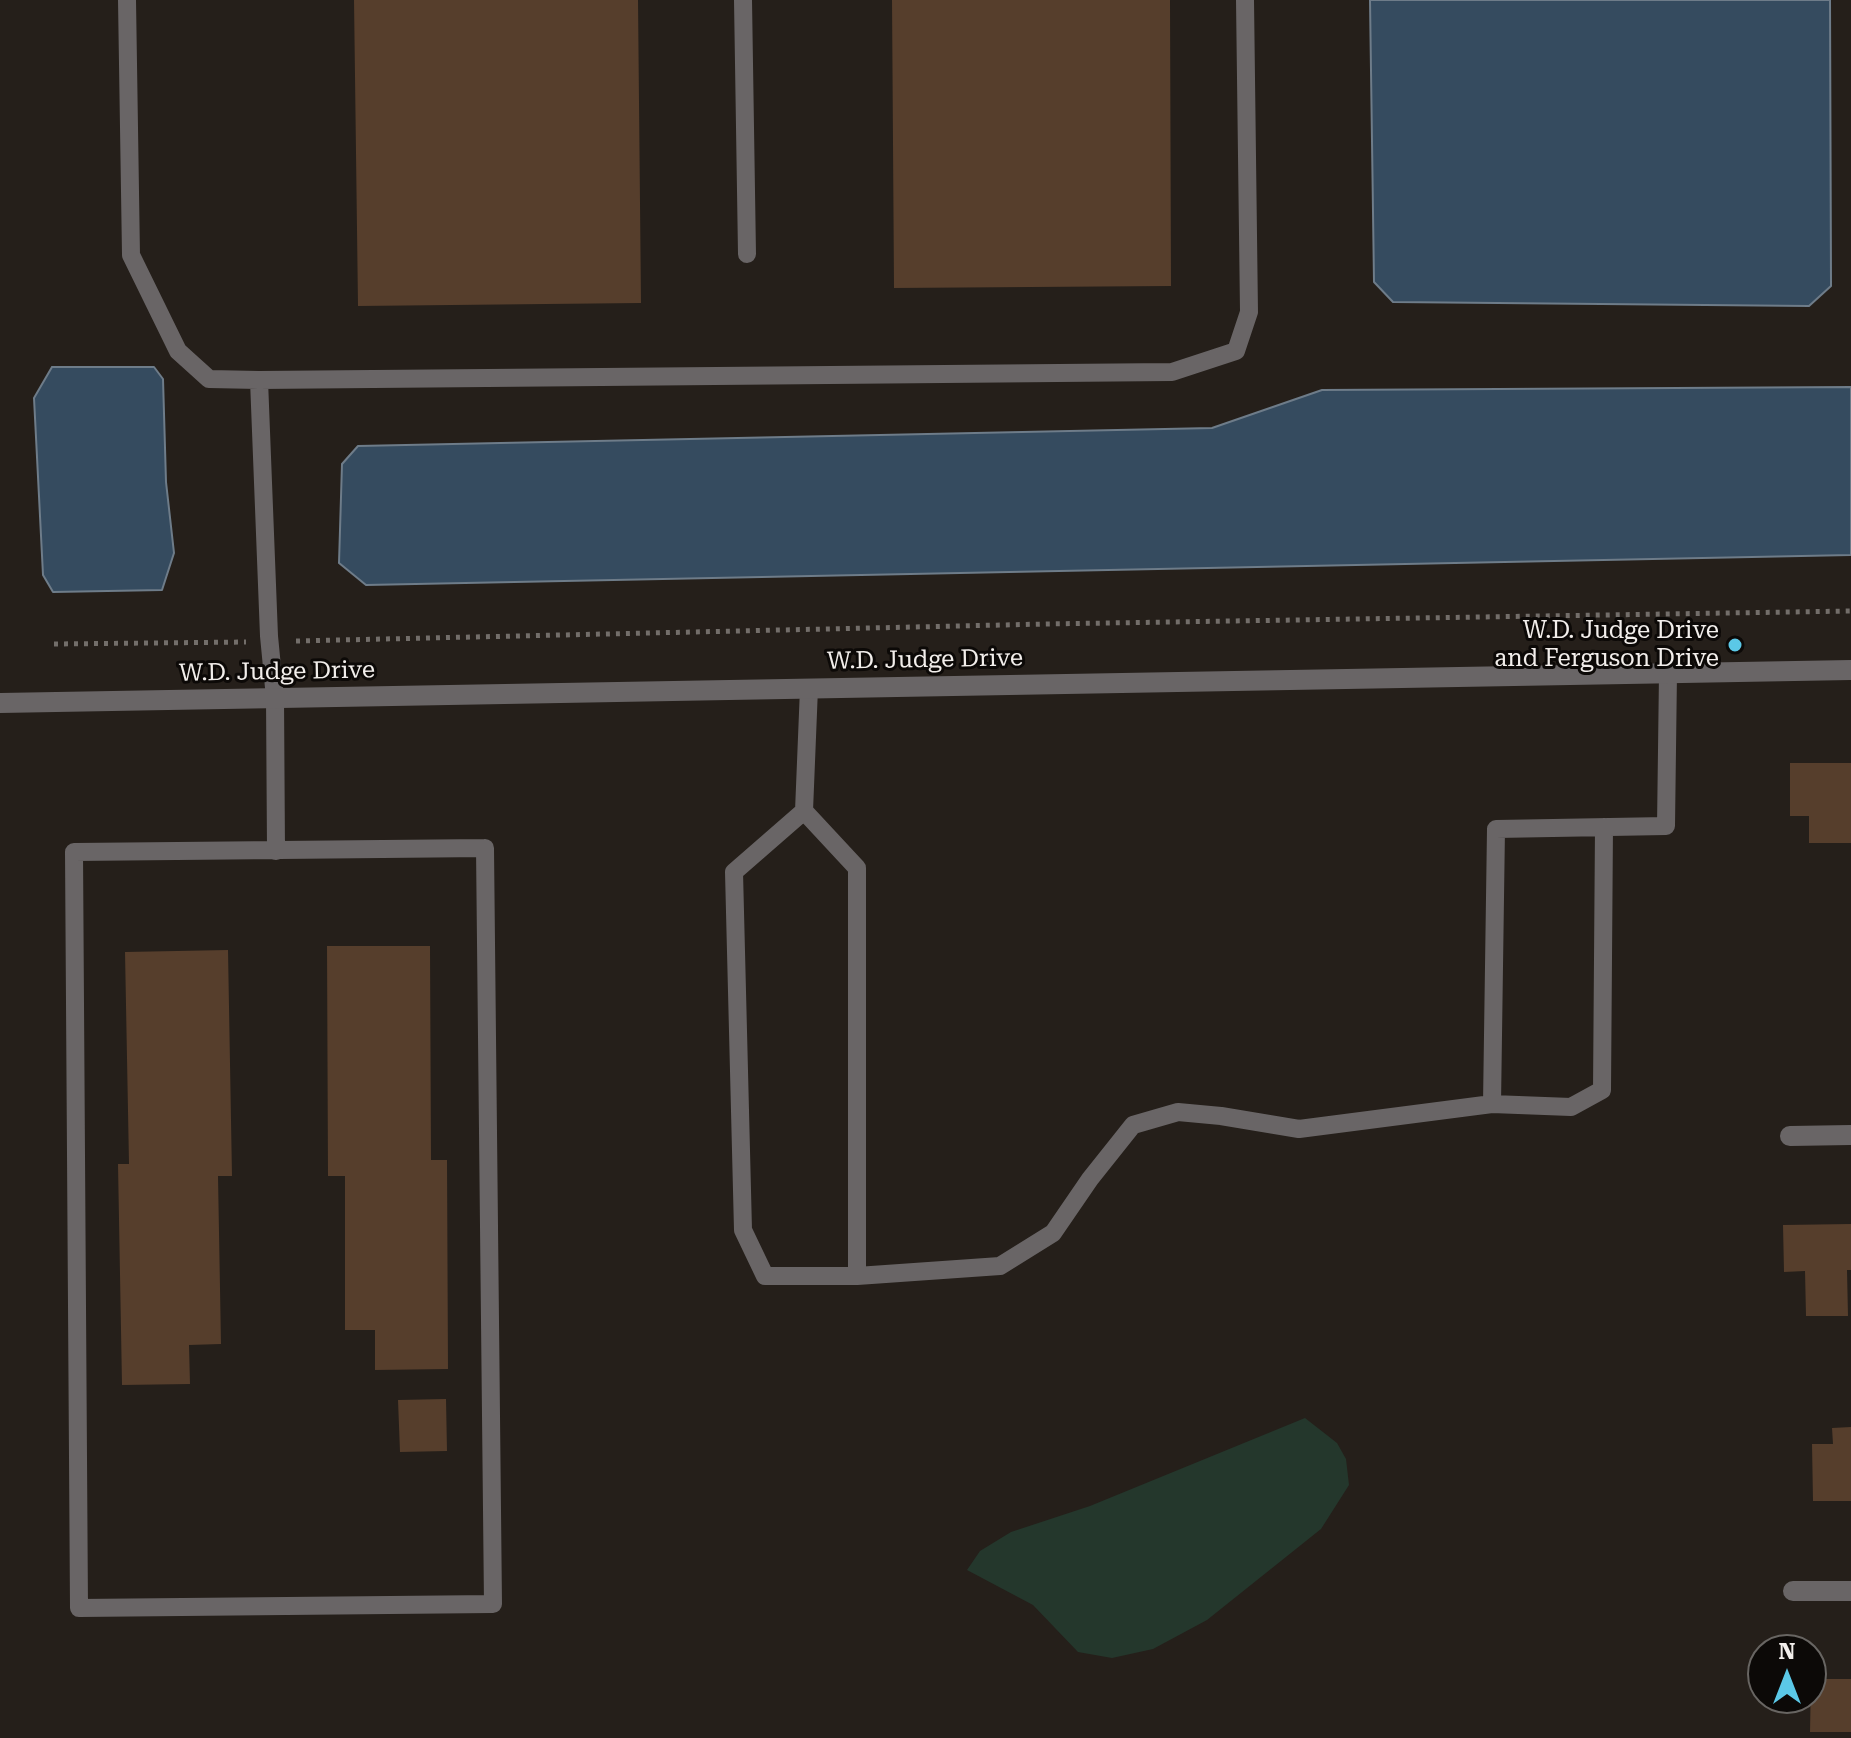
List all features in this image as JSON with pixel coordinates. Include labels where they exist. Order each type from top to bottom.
[{"type":"street","name":"W.D. Judge Drive","points":[[0,703],[1851,670]]},
{"type":"street","points":[[1790,1136],[1851,1135]]},
{"type":"street","points":[[1793,1591],[1851,1591]]},
{"type":"lane","points":[[127,0],[131,255],[178,351],[209,379],[259,380],[1172,372],[1236,351],[1249,312],[1245,0]]},
{"type":"lane","points":[[743,0],[747,254]]},
{"type":"lane","points":[[259,380],[269,636],[275,698],[276,851]]},
{"type":"lane","points":[[1492,1104],[1496,829],[1666,826],[1668,673]]},
{"type":"lane","points":[[809,688],[804,811],[857,868],[857,1276]]},
{"type":"lane","points":[[804,811],[734,872],[743,1230],[765,1276],[857,1276],[1000,1266],[1053,1233],[1090,1179],[1133,1125],[1178,1112],[1299,1129],[1492,1104],[1571,1107],[1602,1090],[1604,827]]},
{"type":"lane","points":[[485,848],[493,1604],[79,1608],[74,852],[276,851],[485,848]]},
{"type":"path","points":[[305,640],[1851,611]]},
{"type":"path","points":[[54,644],[221,642]]},
{"type":"green space","points":[[1305,1418],[1337,1443],[1346,1459],[1349,1485],[1321,1529],[1207,1620],[1153,1649],[1112,1658],[1078,1652],[1033,1605],[967,1570],[980,1551],[1011,1532],[1090,1506]]},
{"type":"water","points":[[1370,0],[1830,0],[1831,286],[1809,306],[1393,302],[1374,282]]},
{"type":"water","points":[[52,367],[154,367],[163,379],[166,482],[174,553],[162,590],[53,592],[43,575],[34,398]]},
{"type":"water","points":[[1851,387],[1851,555],[366,585],[339,563],[342,464],[358,446],[1212,428],[1322,390]]},
{"type":"building","points":[[354,0],[638,0],[641,303],[358,306]]},
{"type":"building","points":[[892,0],[1170,0],[1171,286],[894,288]]},
{"type":"building","points":[[1790,763],[1851,763],[1851,843],[1809,843],[1809,816],[1790,816]]},
{"type":"building","points":[[327,946],[430,946],[431,1160],[447,1160],[448,1369],[375,1370],[375,1330],[345,1330],[345,1176],[328,1176]]},
{"type":"building","points":[[228,950],[232,1176],[218,1176],[221,1344],[189,1345],[190,1384],[122,1385],[118,1164],[129,1164],[125,952]]},
{"type":"building","points":[[1851,1224],[1851,1270],[1847,1270],[1848,1316],[1806,1316],[1805,1271],[1784,1272],[1783,1225]]},
{"type":"building","points":[[446,1399],[447,1451],[400,1452],[398,1400]]},
{"type":"building","points":[[1851,1427],[1851,1501],[1813,1501],[1812,1444],[1833,1444],[1832,1428]]},
{"type":"building","points":[[1827,1679],[1851,1679],[1851,1732],[1810,1732],[1810,1714],[1827,1714]]},
{"type":"place","name":"W.D. Judge Drive and Ferguson Drive","points":[[1735,645]]}]
